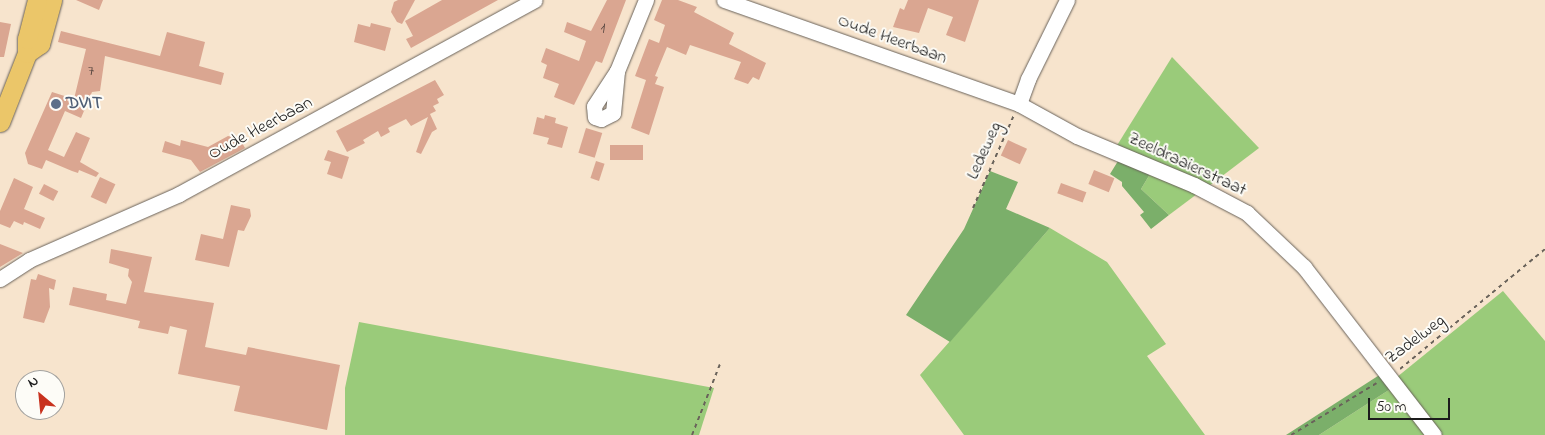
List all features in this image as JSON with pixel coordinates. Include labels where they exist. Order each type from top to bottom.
[{"type":"main road","points":[[0,122],[27,53],[27,38],[37,0]]},
{"type":"main road","points":[[27,53],[40,44],[52,0]]},
{"type":"street","name":"Oude Heerbaan","points":[[0,279],[29,260],[179,194],[535,0]]},
{"type":"street","points":[[617,71],[646,0]]},
{"type":"street","name":"Oude Heerbaan","points":[[724,0],[1019,104]]},
{"type":"street","points":[[1019,104],[1028,79],[1067,0]]},
{"type":"street","name":"Zeeldraaierstraat","points":[[1019,104],[1077,136],[1194,185],[1247,213],[1304,267],[1391,375],[1434,435]]},
{"type":"path","name":"Ledeweg","points":[[972,208],[1019,104]]},
{"type":"path","name":"Zadelweg","points":[[1291,435],[1391,375],[1429,347],[1545,249]]},
{"type":"path","points":[[692,435],[720,364]]},
{"type":"green space","points":[[1172,57],[1259,148],[1209,186],[1116,147]]},
{"type":"green space","points":[[1118,161],[1150,174],[1141,189],[1169,215],[1151,229],[1140,215],[1144,212],[1122,186],[1122,182],[1110,174]]},
{"type":"green space","points":[[990,171],[1018,182],[1006,209],[1050,228],[950,342],[906,315],[964,229]]},
{"type":"green space","points":[[1150,174],[1197,194],[1169,215],[1141,189]]},
{"type":"green space","points":[[1050,228],[1107,262],[1166,344],[1147,356],[1205,435],[964,435],[920,375]]},
{"type":"green space","points":[[1503,291],[1545,341],[1545,435],[1441,435],[1397,377]]},
{"type":"green space","points":[[359,322],[714,388],[699,435],[345,435],[345,388]]},
{"type":"green space","points":[[1381,374],[1392,388],[1319,435],[1286,435]]},
{"type":"green space","points":[[1392,388],[1426,435],[1319,435]]},
{"type":"building","points":[[76,0],[103,0],[99,10]]},
{"type":"building","points":[[398,0],[415,0],[402,24],[397,22],[391,12],[394,2]]},
{"type":"building","points":[[442,0],[498,0],[411,48],[406,39],[413,36],[405,21]]},
{"type":"building","points":[[607,0],[626,0],[602,63],[596,61],[574,105],[554,97],[559,84],[543,78],[547,65],[541,62],[546,48],[579,61],[586,41],[564,32],[567,22],[591,31]]},
{"type":"building","points":[[662,0],[678,0],[697,7],[694,12],[734,33],[729,44],[766,63],[759,80],[753,77],[748,84],[734,79],[741,62],[690,45],[686,55],[667,47],[655,76],[658,77],[655,84],[664,87],[649,135],[631,128],[646,80],[635,76],[649,39],[659,43],[665,25],[654,20]]},
{"type":"building","points":[[908,0],[979,0],[965,42],[946,35],[953,17],[928,8],[919,33],[893,27],[900,8],[904,10]]},
{"type":"building","points":[[0,22],[11,24],[4,57],[0,57]]},
{"type":"building","points":[[371,23],[391,28],[385,51],[354,42],[358,24],[370,27]]},
{"type":"building","points":[[61,31],[160,56],[167,32],[205,42],[199,66],[224,73],[221,85],[105,56],[100,91],[92,92],[81,118],[65,111],[48,150],[64,157],[76,132],[90,138],[80,162],[99,173],[96,177],[79,170],[78,173],[46,160],[42,169],[28,164],[25,153],[52,92],[74,99],[86,49],[58,42]]},
{"type":"building","points":[[435,80],[444,95],[437,99],[439,103],[433,106],[436,111],[430,114],[437,129],[432,132],[421,154],[416,152],[428,117],[411,126],[406,119],[388,128],[390,132],[381,137],[378,131],[363,140],[365,143],[347,152],[336,131]]},
{"type":"building","points":[[545,115],[556,118],[555,123],[568,127],[562,148],[547,144],[549,138],[533,134],[537,117],[544,119]]},
{"type":"building","points":[[586,128],[602,133],[595,158],[578,153]]},
{"type":"building","points":[[228,136],[240,139],[245,148],[200,172],[191,160],[162,152],[165,141],[180,146],[181,140],[208,147]]},
{"type":"building","points":[[1008,140],[1027,149],[1020,164],[1001,155]]},
{"type":"building","points":[[610,145],[643,145],[643,160],[610,160]]},
{"type":"building","points":[[328,150],[349,157],[342,179],[327,174],[331,162],[324,160]]},
{"type":"building","points":[[596,161],[605,164],[599,181],[590,178]]},
{"type":"building","points":[[1094,170],[1114,178],[1109,192],[1088,184]]},
{"type":"building","points":[[100,177],[115,184],[106,204],[91,197]]},
{"type":"building","points":[[14,178],[33,187],[24,209],[45,218],[40,229],[24,222],[23,225],[14,221],[10,228],[0,224],[0,211]]},
{"type":"building","points":[[1061,183],[1086,192],[1083,203],[1057,193]]},
{"type":"building","points":[[44,184],[58,191],[53,201],[39,194]]},
{"type":"building","points":[[231,205],[250,209],[251,216],[244,231],[238,230],[229,267],[195,260],[201,234],[223,239]]},
{"type":"building","points":[[0,244],[23,253],[0,267]]},
{"type":"building","points":[[111,249],[152,257],[144,292],[214,303],[205,347],[246,355],[248,347],[340,365],[327,430],[234,411],[240,386],[178,374],[187,330],[170,326],[168,334],[138,328],[140,321],[69,305],[73,287],[107,294],[106,300],[126,304],[132,282],[128,276],[129,269],[109,263]]},
{"type":"building","points":[[38,274],[56,280],[54,290],[49,288],[50,307],[44,323],[23,318],[31,279],[36,280]]},
{"type":"place","name":"DVIT","points":[[56,104]]}]
